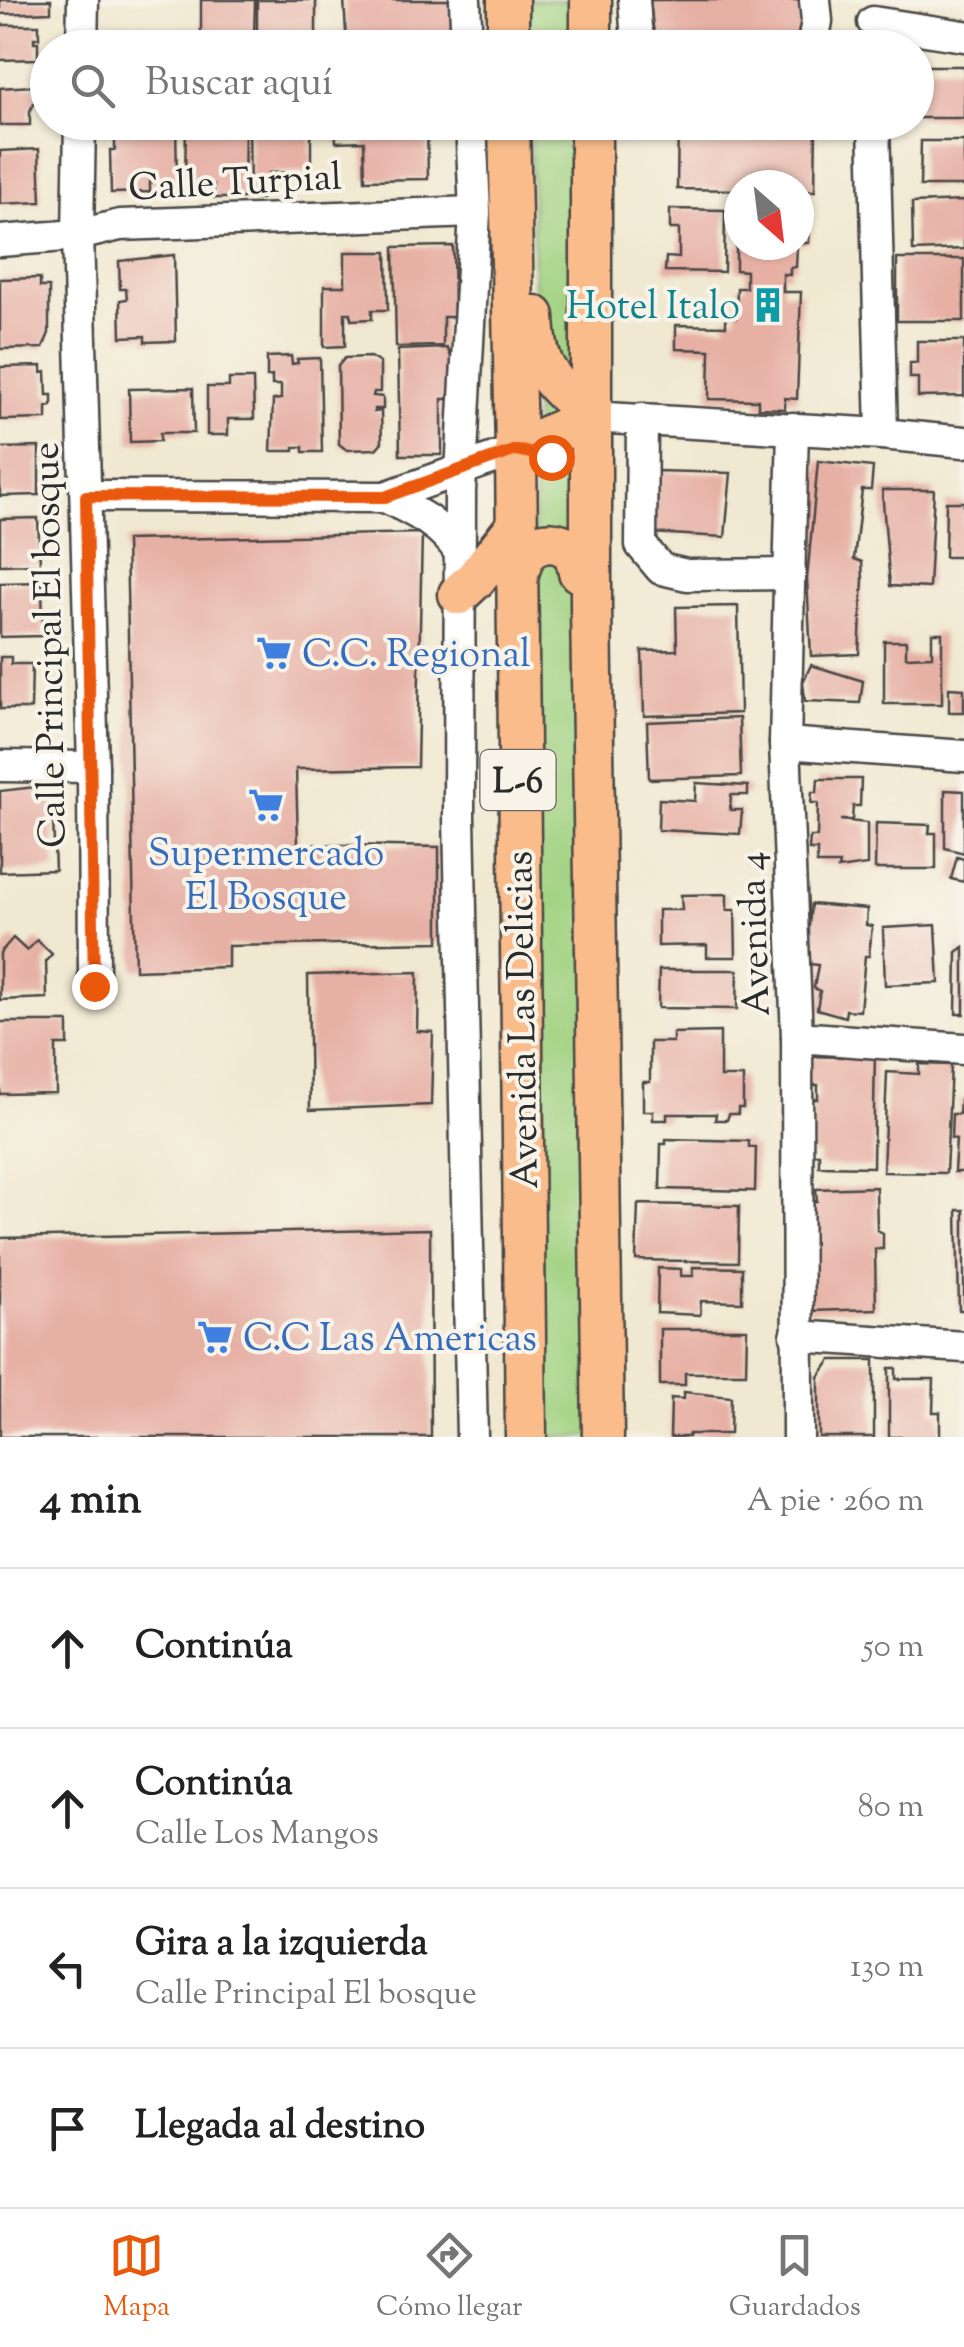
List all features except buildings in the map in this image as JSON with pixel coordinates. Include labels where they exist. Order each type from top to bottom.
[{"type":"main road","points":[[508,0],[508,30]]},
{"type":"main road","points":[[591,0],[591,30]]},
{"type":"main road","name":"Avenida Las Delicias","points":[[509,140],[526,1437]]},
{"type":"main road","points":[[516,450],[590,416],[546,375],[540,363],[535,330],[530,140]]},
{"type":"main road","name":"Avenida Las Delicias","points":[[591,140],[585,588],[603,1437]]},
{"type":"main road","points":[[535,330],[544,346],[561,351],[578,344],[591,330]]},
{"type":"main road","points":[[516,450],[551,457],[575,483],[585,588]]},
{"type":"main road","points":[[460,594],[516,528]]},
{"type":"main road","points":[[516,579],[524,553],[544,542],[555,542],[574,552],[585,588]]},
{"type":"street","points":[[82,30],[83,0]]},
{"type":"street","points":[[465,0],[466,30]]},
{"type":"street","points":[[634,0],[639,30]]},
{"type":"street","points":[[815,30],[816,0]]},
{"type":"street","points":[[873,23],[922,30]]},
{"type":"street","points":[[934,32],[964,36]]},
{"type":"street","name":"Calle Principal El bosque","points":[[80,140],[78,235],[93,767],[94,986]]},
{"type":"street","points":[[472,140],[475,212],[461,470],[459,816],[472,1437]]},
{"type":"street","points":[[874,140],[882,434]]},
{"type":"street","name":"Calle Turpial","points":[[0,241],[78,235],[120,225],[475,212]]},
{"type":"street","points":[[590,416],[964,442]]},
{"type":"street","points":[[642,419],[642,544],[661,568],[687,575],[790,574]]},
{"type":"street","name":"Avenida 4","points":[[793,428],[785,742],[797,1037],[798,1437]]},
{"type":"street","points":[[86,496],[385,497],[516,450]]},
{"type":"street","points":[[385,497],[424,516],[445,532],[460,554]]},
{"type":"street","points":[[785,742],[964,756]]},
{"type":"street","points":[[0,766],[93,767]]},
{"type":"street","points":[[797,1037],[964,1049]]},
{"type":"street","points":[[796,1336],[964,1347]]},
{"type":"green space","points":[[508,0],[590,0],[591,30],[508,30]]},
{"type":"green space","points":[[530,140],[591,140],[600,1437],[530,1437],[535,329]]},
{"type":"place","name":"Hotel Italo","points":[[768,305]]},
{"type":"place","name":"C.C. Regional","points":[[274,653]]},
{"type":"place","name":"Supermercado El Bosque","points":[[266,805]]},
{"type":"place","name":"C.C Las Americas","points":[[215,1337]]},
{"type":"route","points":[[94,986],[86,496],[385,497],[516,450],[551,457]]}]
